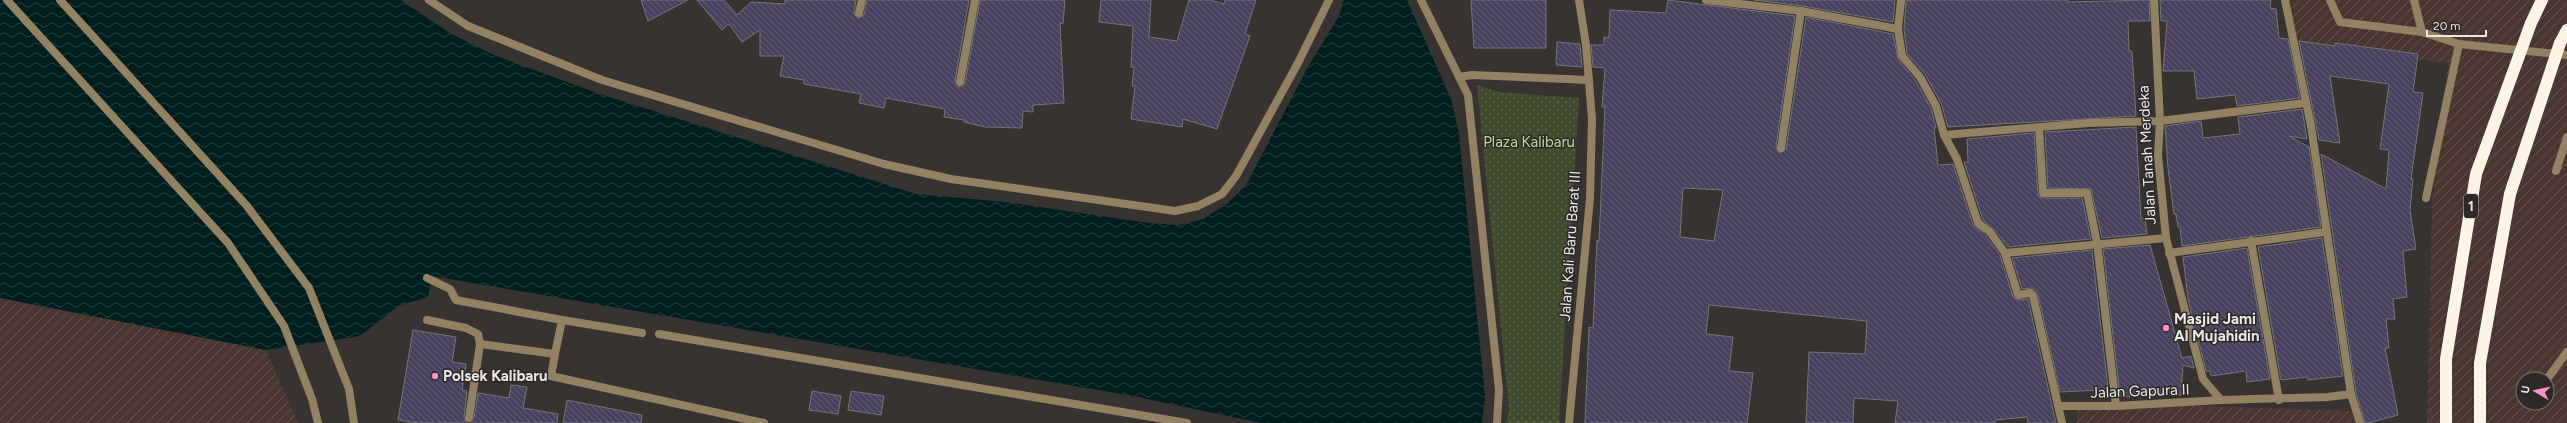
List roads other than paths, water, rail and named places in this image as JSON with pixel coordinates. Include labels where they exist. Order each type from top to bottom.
[{"type":"highway","name":"1","points":[[2446,423],[2446,359],[2476,174],[2531,23],[2542,0]]},
{"type":"highway","points":[[2480,423],[2480,363],[2510,194],[2560,43],[2567,30]]},
{"type":"street","points":[[7,0],[228,243],[284,326],[312,399],[318,423]]},
{"type":"street","points":[[60,0],[247,206],[309,288],[349,389],[354,423]]},
{"type":"street","points":[[429,0],[468,26],[602,80],[884,164],[951,179],[1175,212],[1198,206],[1222,194],[1236,176],[1298,63],[1328,0]]},
{"type":"street","points":[[859,13],[862,0]]},
{"type":"street","points":[[960,82],[975,0]]},
{"type":"street","points":[[1421,0],[1468,95],[1499,390],[1497,423]]},
{"type":"street","name":"Jalan Kali Baru Barat III","points":[[1569,423],[1590,198],[1592,118],[1579,0]]},
{"type":"street","points":[[1706,0],[1801,11],[1898,29]]},
{"type":"street","points":[[1901,0],[1898,29],[1902,56],[1920,77],[1936,106],[1944,135],[1957,159],[1978,223],[1990,232],[2005,253],[2017,293],[2020,295],[2030,293],[2034,296],[2060,406],[2062,423]]},
{"type":"street","name":"Jalan Tanah Merdeka","points":[[2154,0],[2160,121],[2158,154],[2166,238],[2203,379],[2221,400]]},
{"type":"street","points":[[2285,0],[2304,103],[2311,126],[2325,232],[2351,394],[2360,423]]},
{"type":"street","points":[[2330,0],[2340,22],[2422,32],[2459,44],[2567,55]]},
{"type":"street","points":[[2414,0],[2422,32]]},
{"type":"street","points":[[1781,148],[1801,11]]},
{"type":"street","points":[[2426,198],[2459,44]]},
{"type":"street","points":[[1459,77],[1472,75],[1589,80]]},
{"type":"street","points":[[1944,135],[2039,127],[2160,121],[2304,103]]},
{"type":"street","points":[[2039,127],[2043,193],[2087,193],[2097,243],[2116,406]]},
{"type":"street","points":[[2556,171],[2567,137]]},
{"type":"street","points":[[2169,253],[2325,232]]},
{"type":"street","points":[[2005,253],[2097,243],[2166,238]]},
{"type":"street","points":[[2251,241],[2279,400]]},
{"type":"street","points":[[427,278],[450,289],[456,300],[642,333]]},
{"type":"street","points":[[427,320],[466,328],[478,334],[480,344],[469,418]]},
{"type":"street","points":[[562,320],[551,376],[720,419],[764,423]]},
{"type":"street","points":[[659,334],[1187,423]]},
{"type":"street","points":[[480,344],[555,354]]},
{"type":"street","points":[[2553,371],[2567,352]]},
{"type":"street","points":[[2221,400],[2279,400],[2351,394]]},
{"type":"street","name":"Jalan Gapura II","points":[[2060,406],[2116,406],[2221,400]]},
{"type":"water","points":[[0,0],[401,0],[448,32],[494,55],[597,93],[916,194],[1006,202],[1149,223],[1179,225],[1203,219],[1227,204],[1246,185],[1308,67],[1339,16],[1344,0],[1407,0],[1451,99],[1459,133],[1485,397],[1482,423],[1261,423],[1133,396],[432,276],[428,297],[398,306],[360,336],[266,350],[0,298]]},
{"type":"place","name":"Masjid Jami Al Mujahidin","points":[[2166,328]]},
{"type":"place","name":"Polsek Kalibaru","points":[[435,376]]},
{"type":"park label","name":"Plaza Kalibaru","points":[[1529,142]]}]
